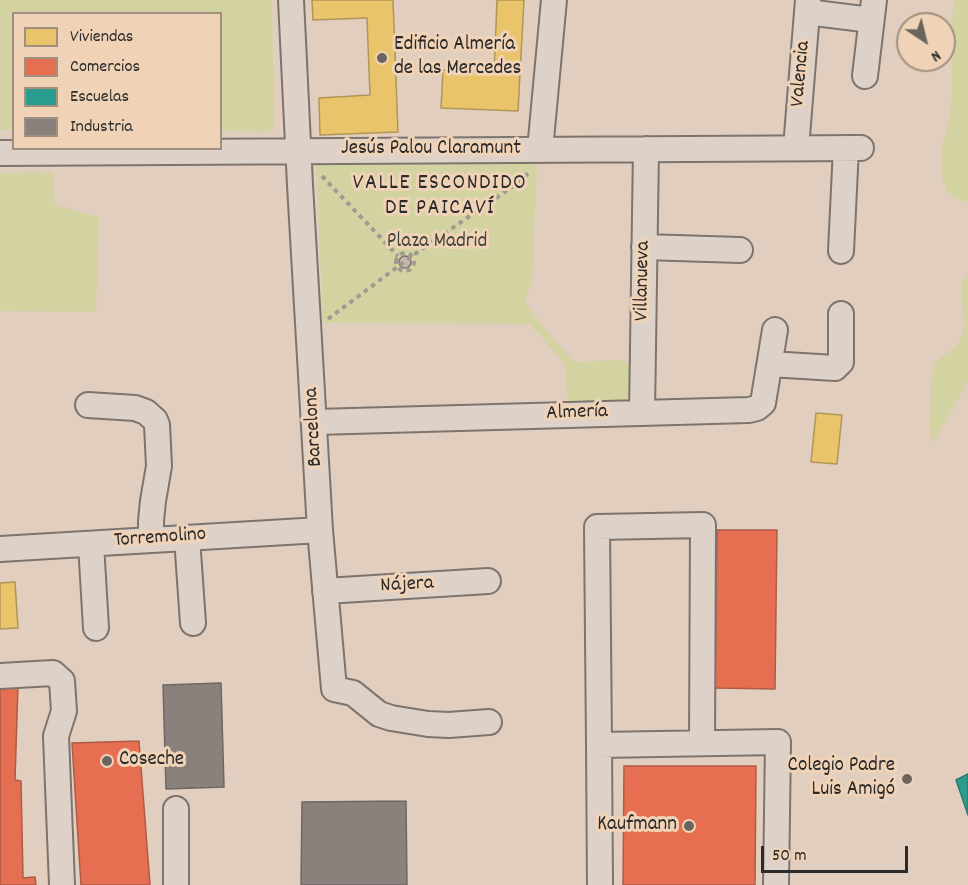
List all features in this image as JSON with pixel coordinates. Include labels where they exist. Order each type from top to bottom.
[{"type":"street","name":"Barcelona","points":[[291,0],[321,530],[334,689],[353,693],[380,714],[391,718],[449,725],[489,722]]},
{"type":"street","points":[[536,150],[554,0]]},
{"type":"street","points":[[808,6],[873,10],[865,76]]},
{"type":"street","name":"Valencia","points":[[796,148],[808,6]]},
{"type":"street","name":"Jesús Palou Claramunt","points":[[0,153],[854,148],[841,251]]},
{"type":"street","name":"Villanueva","points":[[642,412],[646,149]]},
{"type":"street","points":[[644,247],[740,250]]},
{"type":"street","points":[[770,364],[835,368],[841,362],[841,314]]},
{"type":"street","name":"Almería","points":[[315,422],[748,411],[763,403],[775,330]]},
{"type":"street","points":[[88,405],[135,408],[146,412],[155,420],[159,466],[152,511],[151,540]]},
{"type":"street","points":[[600,885],[597,527],[703,525],[702,743]]},
{"type":"street","name":"Torremolino","points":[[0,549],[321,530]]},
{"type":"street","points":[[187,538],[193,623]]},
{"type":"street","points":[[91,543],[96,628]]},
{"type":"street","name":"Nájera","points":[[326,591],[488,581]]},
{"type":"street","points":[[0,676],[54,673],[62,681],[64,711],[56,736],[62,885]]},
{"type":"street","points":[[599,745],[778,742],[776,885]]},
{"type":"street","points":[[176,809],[176,885]]},
{"type":"path","points":[[323,323],[411,256],[522,180],[530,172],[536,150]]},
{"type":"path","points":[[321,175],[398,256]]},
{"type":"path","points":[[398,256],[406,254],[411,256]]},
{"type":"path","points":[[398,256],[396,263],[398,267],[401,270],[408,270],[412,267],[411,256]]},
{"type":"green space","points":[[0,0],[272,0],[274,127],[270,132],[222,131],[222,12],[12,12],[12,130],[0,130]]},
{"type":"green space","points":[[954,0],[968,0],[968,202],[954,198],[947,190],[942,178],[941,151],[952,100],[952,72],[956,72],[956,12],[953,12]]},
{"type":"green space","name":"Plaza Madrid","points":[[316,162],[537,164],[532,281],[525,301],[538,321],[574,362],[619,360],[638,365],[633,395],[617,402],[568,406],[565,364],[530,324],[323,323]]},
{"type":"green space","points":[[0,173],[53,173],[55,205],[99,217],[96,312],[0,311]]},
{"type":"green space","points":[[968,273],[968,382],[932,444],[930,428],[932,375],[935,363],[956,346],[962,336],[965,322],[961,284]]},
{"type":"building: Viviendas","name":"Edificio Almería de las Mercedes","points":[[312,0],[393,0],[398,132],[320,135],[319,98],[370,95],[367,18],[313,20]]},
{"type":"building: Viviendas","points":[[497,0],[524,0],[518,111],[441,108],[443,70],[494,73]]},
{"type":"building: Viviendas","points":[[816,413],[842,415],[837,464],[811,462]]},
{"type":"building: Viviendas","points":[[15,582],[18,628],[0,629],[0,583]]},
{"type":"building: Comercios","points":[[717,530],[777,530],[775,689],[715,688]]},
{"type":"building: Comercios","points":[[18,685],[15,780],[21,781],[23,878],[35,877],[36,885],[0,885],[0,686]]},
{"type":"building: Comercios","points":[[139,741],[150,885],[81,885],[72,743]]},
{"type":"building: Comercios","name":"Kaufmann","points":[[624,766],[756,766],[755,885],[623,885]]},
{"type":"building: Escuelas","points":[[968,774],[968,815],[956,780]]},
{"type":"building: Industria","points":[[221,683],[224,787],[166,789],[163,685]]},
{"type":"building: Industria","points":[[406,801],[407,885],[301,885],[302,802]]},
{"type":"building: Otros","points":[[405,256],[411,262],[405,268],[399,262]]},
{"type":"place","name":"Edificio Almería de las Mercedes","points":[[382,58]]},
{"type":"place","name":"Coseche","points":[[107,761]]},
{"type":"place","name":"Colegio Padre Luis Amigó","points":[[907,779]]},
{"type":"place","name":"Kaufmann","points":[[689,826]]},
{"type":"district","name":"VALLE ESCONDIDO DE PAICAVÍ","points":[[440,198]]}]
